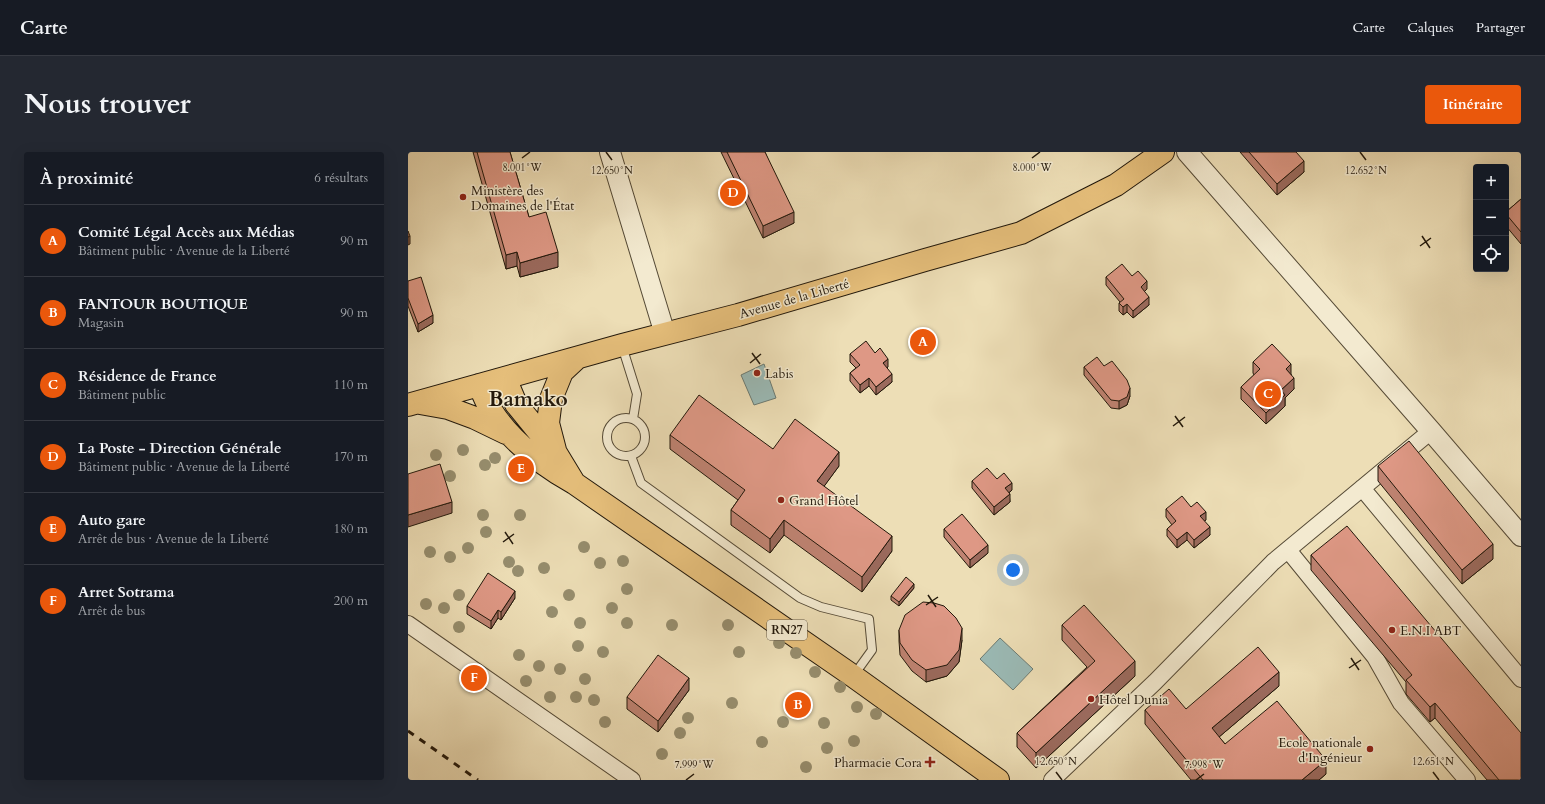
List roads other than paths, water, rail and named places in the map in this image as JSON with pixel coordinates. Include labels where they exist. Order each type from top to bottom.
[{"type":"main road","name":"Avenue de la Liberté","points":[[413,403],[622,345],[738,315],[925,260],[1021,234],[1116,185],[1163,152]]},
{"type":"main road","points":[[556,453],[548,423],[551,399],[562,372],[577,358]]},
{"type":"main road","points":[[505,378],[516,404],[556,453],[574,483]]},
{"type":"main road","points":[[479,385],[491,410],[509,434],[546,467],[574,483]]},
{"type":"main road","points":[[413,403],[448,408],[475,418],[509,434]]},
{"type":"main road","name":"RN27","points":[[574,483],[853,676],[998,780]]},
{"type":"street","points":[[610,152],[665,334]]},
{"type":"street","points":[[1187,152],[1521,536]]},
{"type":"street","points":[[1052,780],[1154,682],[1273,562],[1431,431]]},
{"type":"street","points":[[1362,488],[1521,679]]},
{"type":"street","points":[[1288,550],[1374,657],[1401,702],[1466,780]]},
{"type":"street","points":[[408,624],[632,780]]},
{"type":"lane","points":[[622,345],[637,394],[633,419]]},
{"type":"lane","points":[[621,418],[633,419],[643,428],[646,439],[641,450],[631,456],[617,455],[608,445],[607,432],[615,421],[621,418]]},
{"type":"lane","points":[[631,456],[641,483],[800,598],[821,607],[869,619],[872,650],[853,676]]},
{"type":"water","points":[[764,364],[776,398],[754,405],[741,375]]},
{"type":"water","points":[[1000,638],[1033,669],[1013,690],[980,659]]},
{"type":"railway","points":[[408,731],[478,780]]},
{"type":"place","name":"La Poste - Direction Générale","points":[[733,193]]},
{"type":"place","name":"Ministère des Domaines de l'État","points":[[463,197]]},
{"type":"place","name":"Comité Légal Accès aux Médias","points":[[923,342]]},
{"type":"place","name":"Labis","points":[[757,373]]},
{"type":"place","name":"Résidence de France","points":[[1268,394]]},
{"type":"place","name":"Auto gare","points":[[521,469]]},
{"type":"place","name":"Grand Hôtel","points":[[781,500]]},
{"type":"place","name":"E.N.I ABT","points":[[1392,630]]},
{"type":"place","name":"Arret Sotrama","points":[[474,678]]},
{"type":"place","name":"Hôtel Dunia","points":[[1091,699]]},
{"type":"place","name":"FANTOUR BOUTIQUE","points":[[798,705]]},
{"type":"place","name":"Ecole nationale d'Ingénieur","points":[[1370,749]]},
{"type":"place","name":"Pharmacie Cora","points":[[930,762]]},
{"type":"district","name":"Bamako","points":[[528,399]]}]
